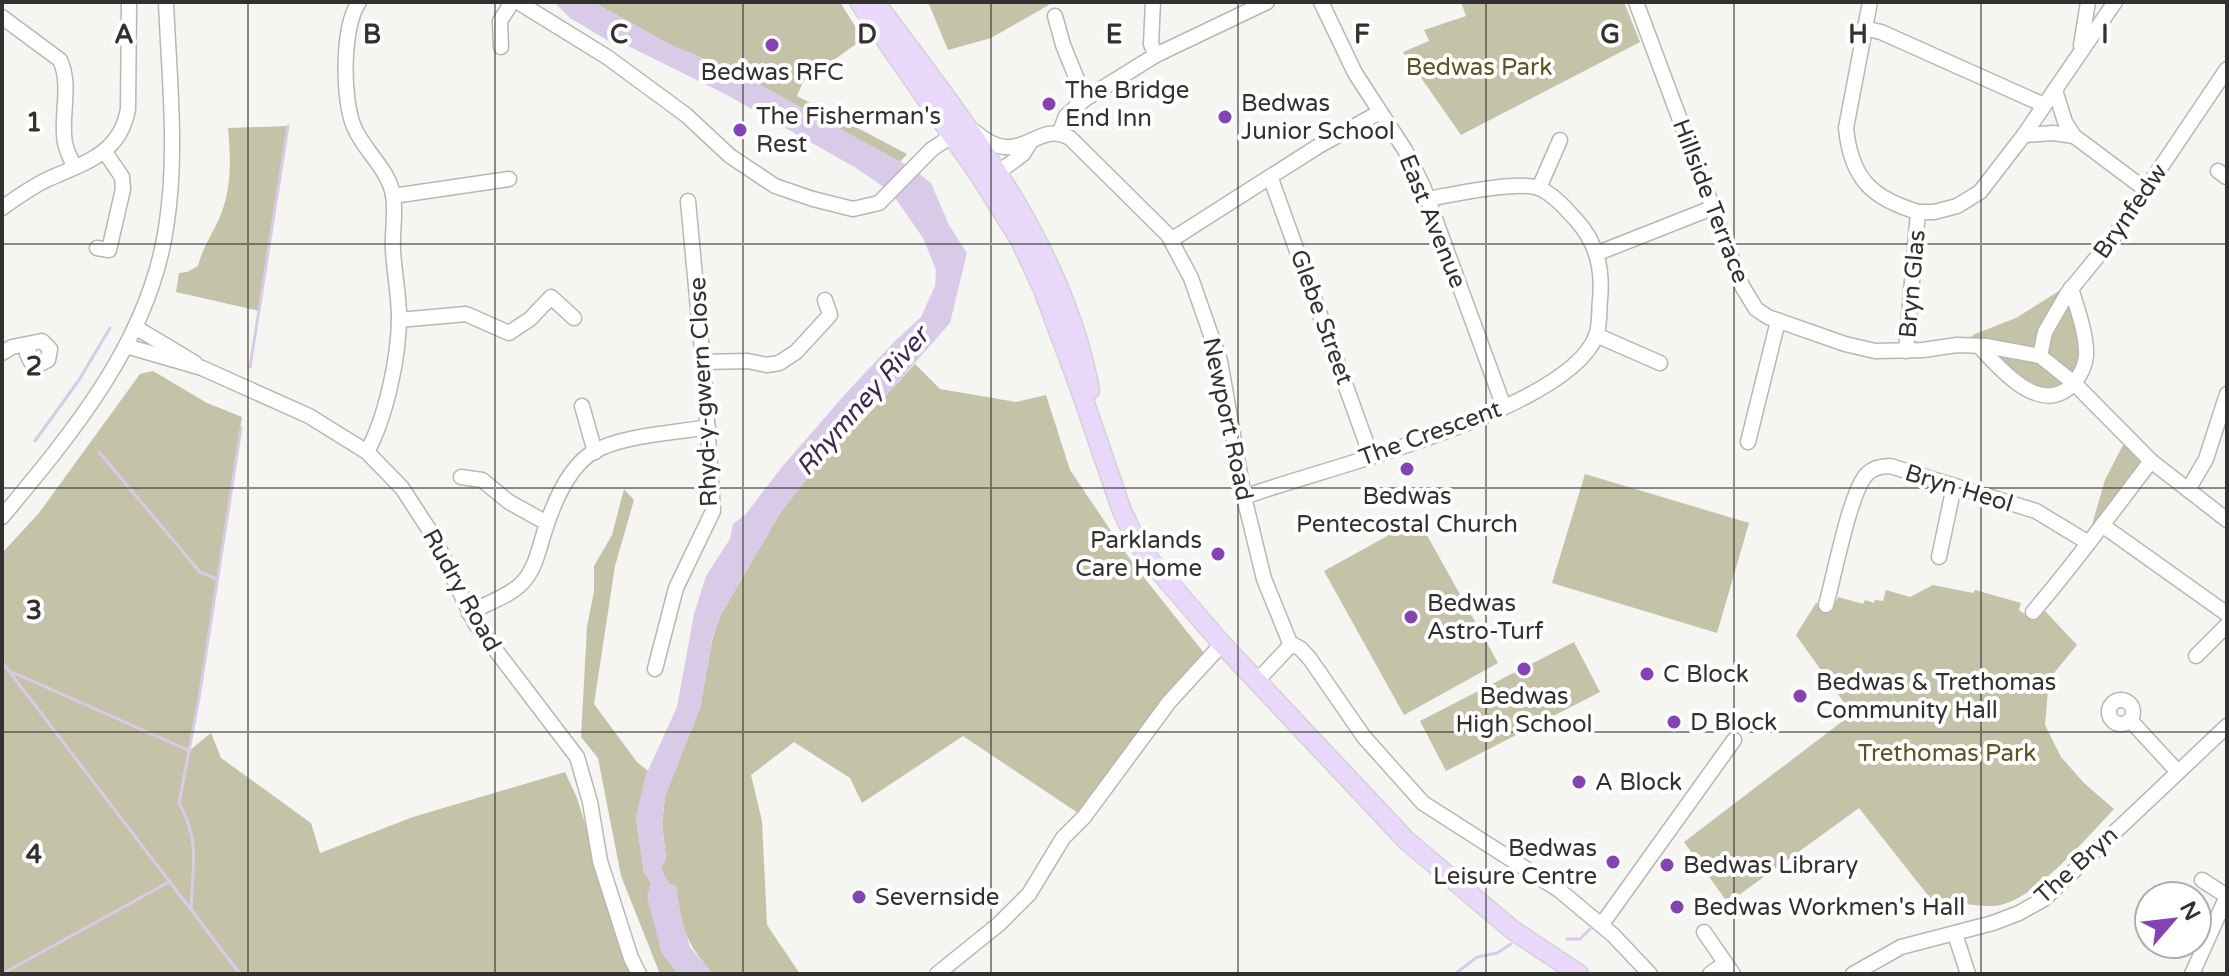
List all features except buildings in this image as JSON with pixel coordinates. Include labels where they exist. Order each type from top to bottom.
[{"type":"main road","points":[[859,2],[951,137],[1009,191],[1035,237],[1071,321],[1087,372],[1101,448]]},
{"type":"main road","points":[[875,2],[962,120],[1031,260],[1122,511],[1136,540],[1173,589],[1222,644],[1407,841],[1514,931],[1579,974]]},
{"type":"street","points":[[2,208],[41,182],[105,152],[125,126],[129,2]]},
{"type":"street","points":[[2,517],[49,461],[103,386],[135,327],[159,260],[169,203],[171,155],[166,2]]},
{"type":"street","points":[[359,2],[351,16],[347,37],[349,104],[354,127],[383,171],[393,196],[393,250],[399,320],[385,413],[367,452]]},
{"type":"street","points":[[501,47],[500,21],[512,2]]},
{"type":"street","points":[[518,2],[607,57],[686,115],[730,156],[775,186],[853,209],[871,207],[891,192],[932,149],[960,128],[962,120],[990,143],[1023,148]]},
{"type":"street","points":[[1153,2],[1151,44],[1156,55]]},
{"type":"street","points":[[988,173],[1047,133],[1060,132],[1066,116],[1085,99],[1156,55],[1249,6],[1267,2]]},
{"type":"street","name":"East Avenue","points":[[1321,2],[1355,73],[1405,150],[1428,199],[1504,407]]},
{"type":"street","name":"Hillside Terrace","points":[[1636,2],[1742,286],[1756,309],[1778,321],[1845,344],[1875,351],[1906,351]]},
{"type":"street","points":[[1870,2],[1846,128],[1848,149],[1871,191],[1894,205],[1918,212]]},
{"type":"street","name":"Bryn Glas","points":[[2080,53],[2088,2]]},
{"type":"street","name":"Bryn Glas","points":[[1906,351],[1918,212],[1934,212],[1957,206],[1980,192],[2024,135],[2115,2]]},
{"type":"street","points":[[1055,16],[1085,99]]},
{"type":"street","points":[[2,17],[60,60],[64,68],[65,145],[75,167]]},
{"type":"street","points":[[1864,28],[1881,32],[2044,105]]},
{"type":"street","name":"Brynfedw","points":[[2040,356],[2045,332],[2071,288],[2092,265],[2222,88],[2227,69]]},
{"type":"street","points":[[2055,90],[2065,122],[2074,136],[2146,190]]},
{"type":"street","points":[[1171,240],[1317,147],[1380,112]]},
{"type":"street","name":"Newport Road","points":[[1060,132],[1075,142],[1171,240],[1191,278],[1220,361],[1244,497],[1268,592],[1290,643],[1310,659],[1364,737],[1423,803],[1559,890],[1602,924],[1650,974]]},
{"type":"street","points":[[2024,135],[2053,133],[2074,136]]},
{"type":"street","points":[[1539,188],[1560,140]]},
{"type":"street","points":[[1009,191],[1023,148]]},
{"type":"street","points":[[97,248],[109,250],[123,189],[122,177],[105,152]]},
{"type":"street","points":[[393,196],[509,179]]},
{"type":"street","name":"Glebe Street","points":[[1271,179],[1371,456]]},
{"type":"street","points":[[1428,199],[1515,186],[1539,188],[1565,207],[1588,233],[1598,253],[1601,289],[1596,335],[1660,363]]},
{"type":"street","name":"Rhyd-y-gwern Close","points":[[655,669],[676,588],[713,511],[688,201]]},
{"type":"street","points":[[1598,253],[1712,208]]},
{"type":"street","points":[[1979,346],[2008,378],[2026,390],[2051,394],[2066,390],[2084,368],[2086,356],[2085,338],[2071,288]]},
{"type":"street","points":[[399,320],[466,314],[509,333],[530,319],[551,297],[574,318]]},
{"type":"street","points":[[825,300],[830,315]]},
{"type":"street","points":[[703,362],[779,363],[796,352],[830,315],[846,313]]},
{"type":"street","points":[[1748,442],[1778,321]]},
{"type":"street","points":[[135,327],[202,368]]},
{"type":"street","name":"The Crescent","points":[[1244,497],[1429,439],[1504,407],[1571,367],[1596,335]]},
{"type":"street","points":[[2,353],[12,347],[30,345]]},
{"type":"street","points":[[1906,351],[1957,345],[2040,356],[2074,383],[2151,461],[2227,520]]},
{"type":"street","points":[[126,346],[202,368]]},
{"type":"street","name":"Rudry Road","points":[[202,368],[309,416],[367,452],[402,488],[423,518],[469,613],[496,654],[577,757],[590,802],[600,861],[639,974]]},
{"type":"street","points":[[2188,490],[2206,459],[2227,394]]},
{"type":"street","points":[[595,452],[584,412],[601,414]]},
{"type":"street","points":[[469,613],[522,583],[536,561],[547,523],[565,482],[583,459],[630,440],[708,427]]},
{"type":"street","points":[[2033,612],[2070,569],[2087,542],[2151,461]]},
{"type":"street","name":"Bryn Heol","points":[[1826,605],[1855,496],[1865,475],[1878,467],[1890,466],[2036,511],[2087,542]]},
{"type":"street","points":[[461,477],[482,480],[509,502],[547,523]]},
{"type":"street","points":[[1939,557],[1954,486]]},
{"type":"street","points":[[2102,525],[2227,614]]},
{"type":"street","points":[[2196,656],[2227,625]]},
{"type":"street","points":[[1257,681],[1290,643]]},
{"type":"street","points":[[937,974],[999,924],[1029,894],[1063,838],[1084,817],[1180,689],[1222,644]]},
{"type":"street","points":[[2130,720],[2177,771]]},
{"type":"street","name":"The Bryn","points":[[1853,974],[1901,947],[1955,934],[2019,913],[2044,899],[2227,726]]},
{"type":"street","points":[[1602,924],[1734,740]]},
{"type":"street","points":[[2192,974],[2227,896]]},
{"type":"street","points":[[1704,932],[1729,968],[1710,974]]},
{"type":"street","points":[[1955,934],[1968,974]]},
{"type":"green space","name":"Bedwas RFC","points":[[593,2],[840,2],[863,39],[803,82],[797,96],[907,154],[900,162],[742,75],[669,44]]},
{"type":"green space","points":[[928,2],[1054,2],[991,38],[948,50]]},
{"type":"green space","name":"Bedwas Park","points":[[1461,2],[1624,2],[1640,42],[1461,135],[1403,52],[1429,41],[1424,30],[1466,16]]},
{"type":"green space","points":[[288,126],[259,311],[176,292],[179,273],[198,266],[223,210],[229,175],[228,128]]},
{"type":"green space","points":[[2081,277],[2071,288],[2085,338],[2074,383],[2036,393],[1979,346],[1957,345],[1975,334],[2016,318]]},
{"type":"green space","points":[[915,364],[940,389],[1016,402],[1046,395],[1070,470],[1134,565],[1208,658],[1084,817],[963,736],[862,803],[850,778],[794,742],[751,775],[762,821],[767,925],[800,974],[713,974],[690,943],[676,886],[669,884],[661,869],[666,858],[662,824],[665,796],[700,708],[712,641],[720,616],[780,513],[835,445]]},
{"type":"green space","points":[[153,371],[207,403],[242,417],[190,750],[211,733],[221,758],[311,823],[320,853],[413,817],[565,772],[577,798],[633,974],[2,974],[2,553],[39,513],[140,374]]},
{"type":"green space","points":[[2127,437],[2151,461],[2087,542],[2105,480]]},
{"type":"green space","points":[[1585,474],[1749,523],[1717,633],[1552,583]]},
{"type":"green space","points":[[624,489],[634,500],[615,566],[594,704],[637,762],[648,771],[636,819],[644,872],[651,883],[661,951],[678,974],[660,974],[621,876],[598,758],[581,737],[594,566],[612,535]]},
{"type":"green space","name":"Bedwas Astro-Turf","points":[[1418,519],[1498,663],[1404,715],[1324,571]]},
{"type":"green space","name":"Trethomas Park","points":[[1933,585],[1973,593],[1975,590],[2021,603],[2019,610],[2034,621],[2045,611],[2077,645],[2049,679],[2045,725],[2061,757],[2084,783],[2114,809],[2058,867],[2008,903],[1985,906],[1930,898],[1859,808],[1728,903],[1684,842],[1852,714],[1796,635],[1816,603],[1832,610],[1838,597],[1863,604],[1865,600],[1874,603],[1875,600],[1883,601],[1886,590],[1910,597]]},
{"type":"green space","points":[[1574,642],[1600,692],[1446,771],[1420,721]]},
{"type":"water","name":"Rhymney River","points":[[554,2],[593,2],[669,44],[742,75],[912,168],[931,183],[949,225],[967,253],[950,323],[890,391],[835,445],[780,513],[720,616],[712,640],[700,708],[665,796],[662,824],[666,858],[661,869],[669,884],[676,885],[690,947],[713,974],[678,974],[661,951],[647,896],[651,883],[644,872],[636,819],[645,777],[677,707],[694,614],[706,576],[730,539],[733,524],[746,514],[847,392],[921,317],[935,286],[936,270],[923,238],[891,192],[856,168],[727,95],[626,45],[617,46],[570,18]]},
{"type":"waterway","points":[[250,367],[288,126]]},
{"type":"waterway","points":[[35,441],[79,380],[110,328]]},
{"type":"waterway","points":[[191,910],[193,843],[179,803],[199,698],[241,428]]},
{"type":"waterway","points":[[99,452],[200,572],[217,579]]},
{"type":"waterway","points":[[2,662],[240,974]]},
{"type":"waterway","points":[[12,672],[190,751]]},
{"type":"waterway","points":[[2,974],[169,882]]},
{"type":"waterway","points":[[1567,939],[1580,939],[1590,929]]},
{"type":"waterway","points":[[1455,974],[1477,957],[1497,953],[1511,944]]},
{"type":"place","name":"Bedwas RFC","points":[[772,45]]},
{"type":"place","name":"The Bridge End Inn","points":[[1049,104]]},
{"type":"place","name":"Bedwas Junior School","points":[[1225,117]]},
{"type":"place","name":"The Fisherman's Rest","points":[[740,130]]},
{"type":"place","name":"Bedwas Pentecostal Church","points":[[1407,469]]},
{"type":"place","name":"Parklands Care Home","points":[[1218,554]]},
{"type":"place","name":"Bedwas Astro-Turf","points":[[1411,617]]},
{"type":"place","name":"Bedwas High School","points":[[1524,669]]},
{"type":"place","name":"C Block","points":[[1647,674]]},
{"type":"place","name":"Bedwas & Trethomas Community Hall","points":[[1800,696]]},
{"type":"place","name":"D Block","points":[[1674,722]]},
{"type":"place","name":"A Block","points":[[1579,782]]},
{"type":"place","name":"Bedwas Leisure Centre","points":[[1613,862]]},
{"type":"place","name":"Bedwas Library","points":[[1667,865]]},
{"type":"place","name":"Severnside","points":[[859,897]]},
{"type":"place","name":"Bedwas Workmen's Hall","points":[[1677,907]]}]
